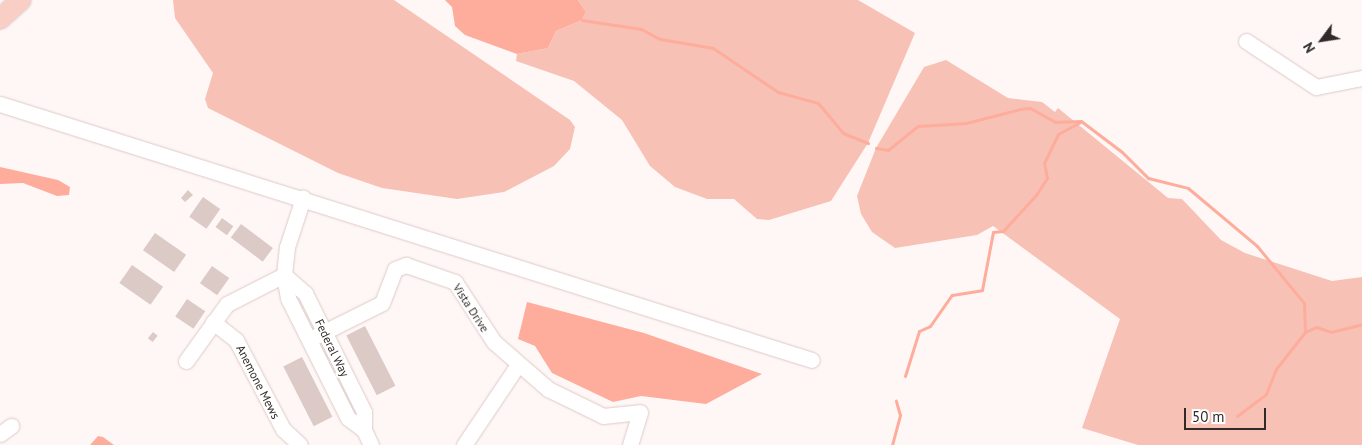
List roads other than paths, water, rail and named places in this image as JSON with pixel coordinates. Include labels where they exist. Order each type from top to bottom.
[{"type":"main road","points":[[0,19],[21,0]]},
{"type":"street","points":[[1246,41],[1316,87],[1362,78]]},
{"type":"street","points":[[0,104],[812,360]]},
{"type":"street","name":"Federal Way","points":[[303,198],[287,247],[284,275],[288,298],[348,418],[364,430]]},
{"type":"street","name":"Vista Drive","points":[[310,339],[382,303],[395,268],[406,266],[455,282],[484,328],[517,366],[558,396],[603,416],[640,412],[630,445]]},
{"type":"street","points":[[186,361],[228,304],[284,275]]},
{"type":"street","name":"Federal Way","points":[[284,275],[302,289],[324,331],[364,412],[364,430],[370,445]]},
{"type":"street","name":"Anemone Mews","points":[[213,322],[236,340],[283,429],[300,445]]},
{"type":"street","points":[[464,445],[517,366]]},
{"type":"waterway","points":[[582,20],[641,29],[660,39],[713,48],[778,92],[818,103],[843,133],[868,143]]},
{"type":"waterway","points":[[876,148],[888,150],[918,126],[966,123],[1020,109],[1030,108],[1055,122],[1081,121],[1122,152],[1148,178],[1188,188],[1257,246],[1304,303],[1305,332]]},
{"type":"waterway","points":[[905,376],[919,331],[930,326],[952,295],[982,290],[993,232],[1003,231],[1036,195],[1047,178],[1044,163],[1058,134],[1081,122]]},
{"type":"waterway","points":[[1237,416],[1266,394],[1276,369],[1305,332],[1316,327],[1331,332],[1362,324]]},
{"type":"waterway","points":[[892,445],[900,415],[896,401]]}]
